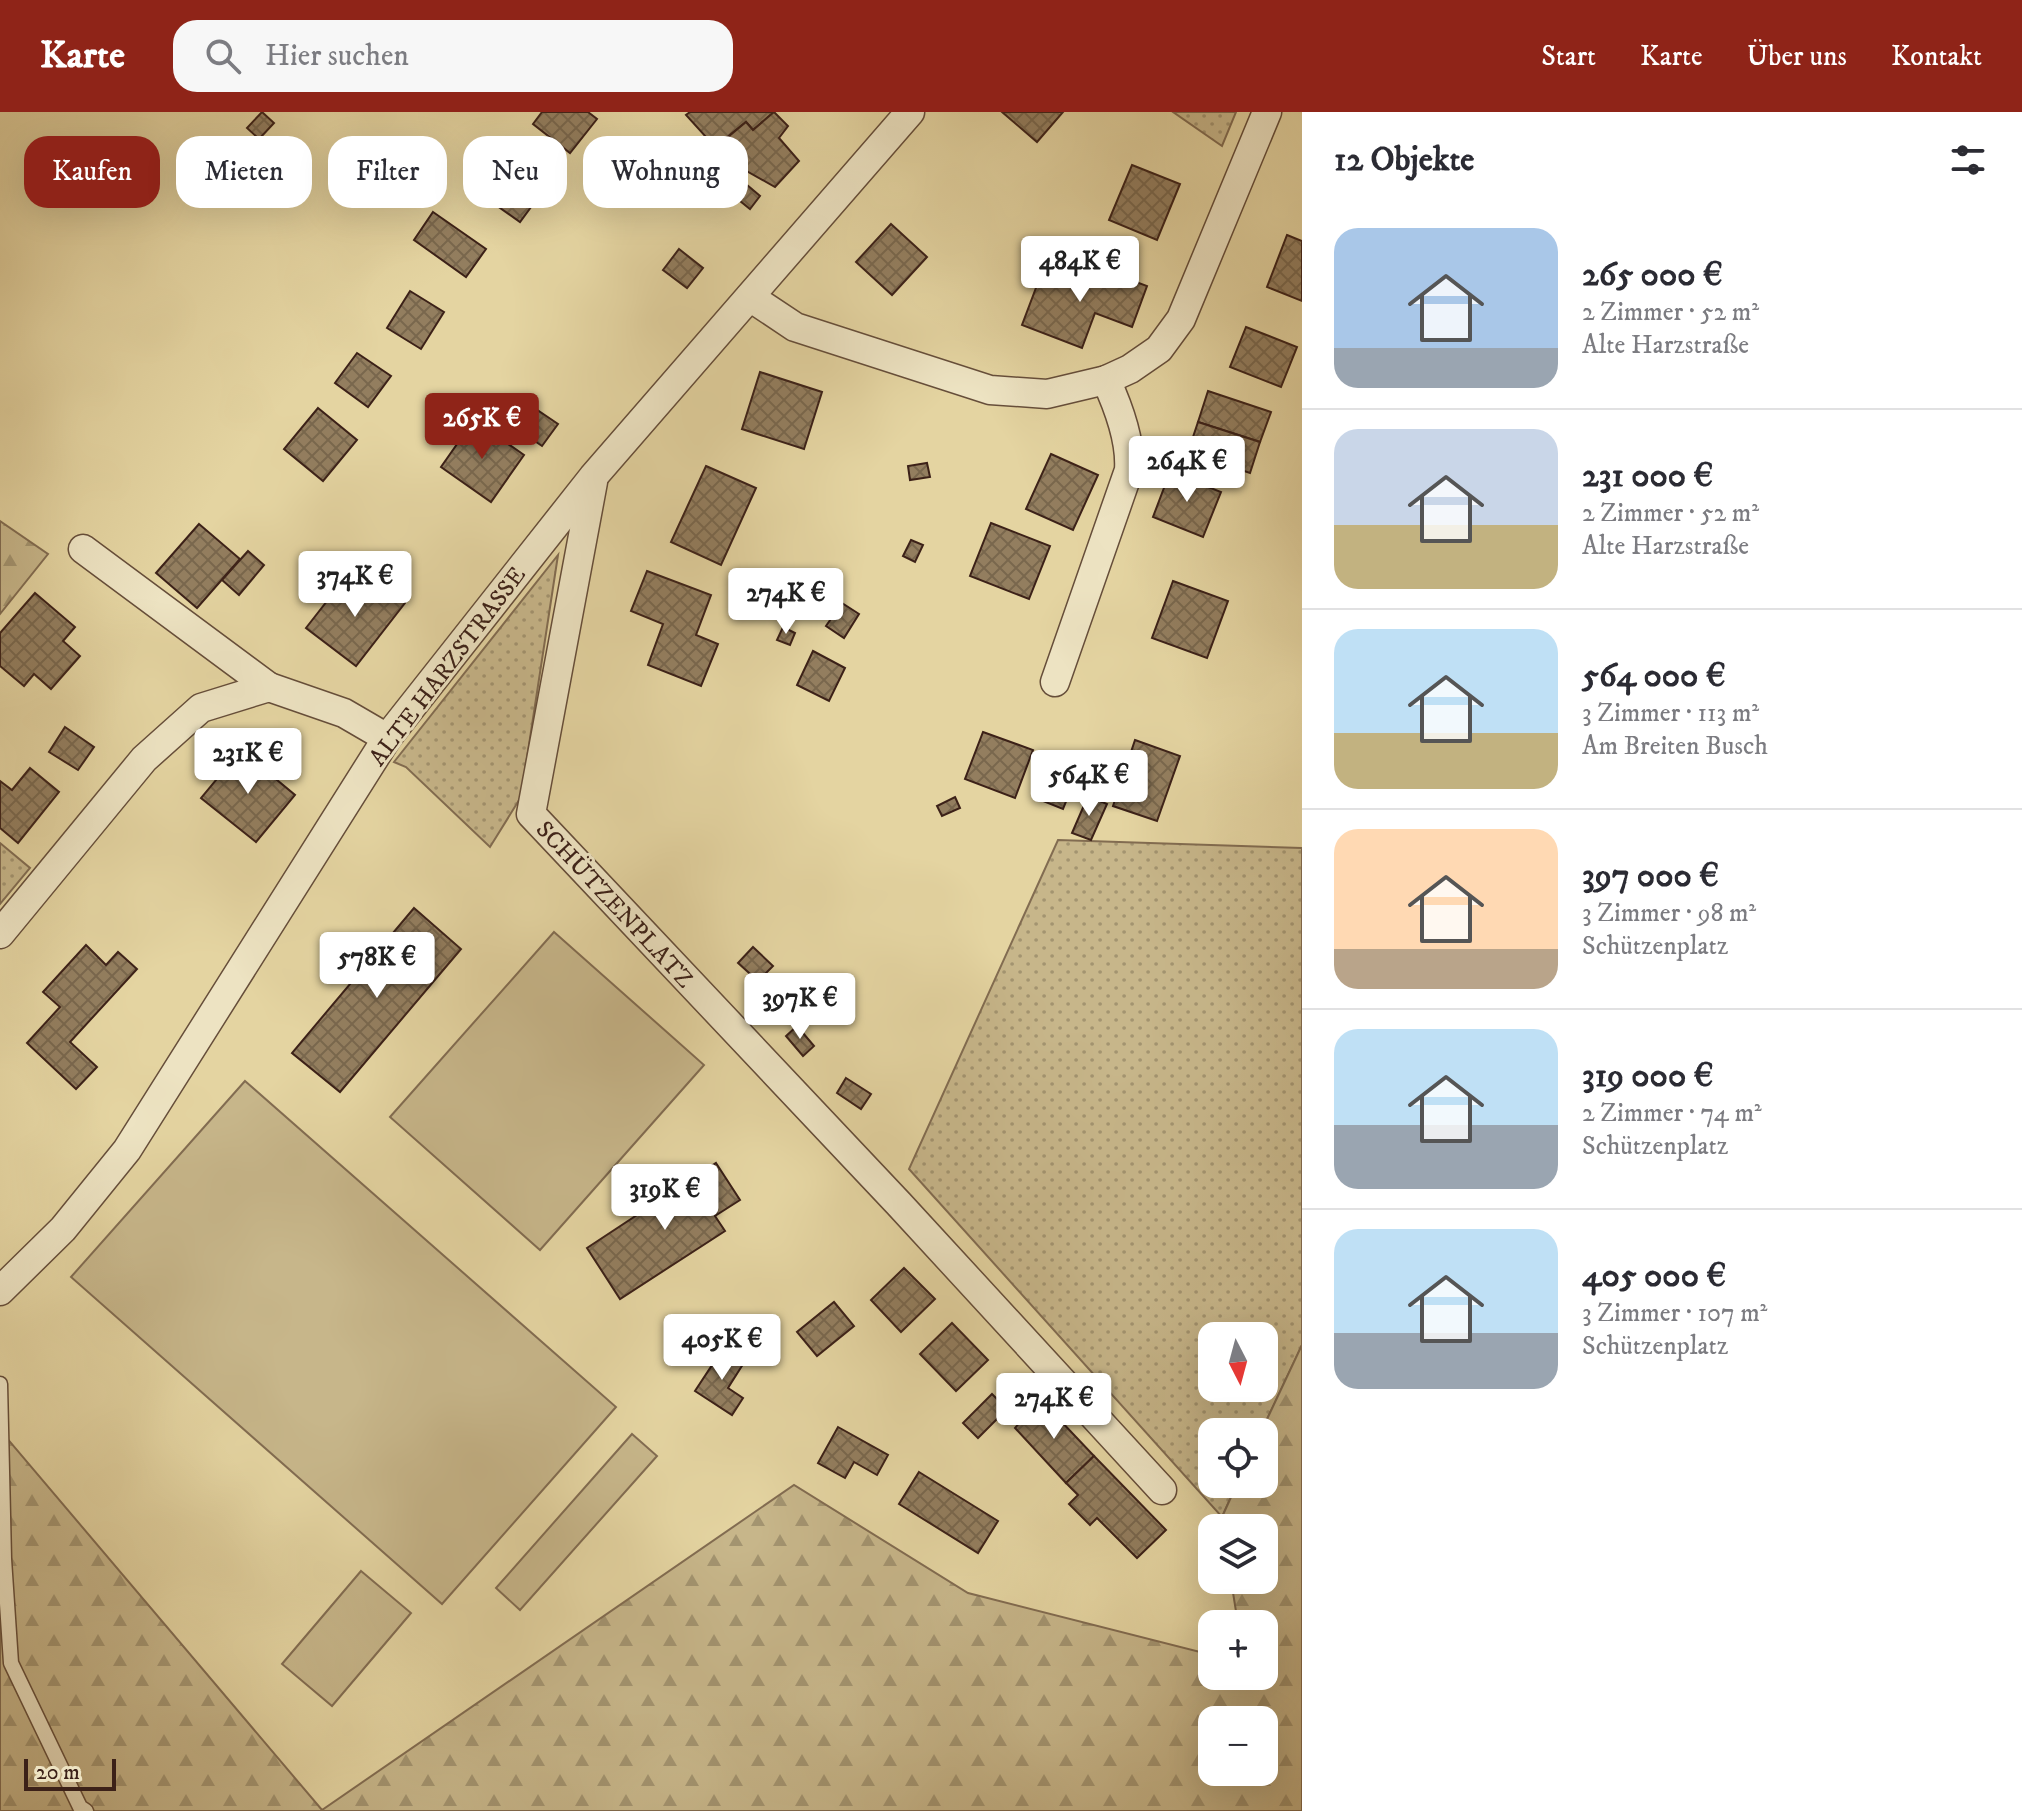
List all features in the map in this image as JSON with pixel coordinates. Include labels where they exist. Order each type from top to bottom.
[{"type":"street","name":"ALTE HARZSTRASSE","points":[[0,1291],[63,1229],[127,1150],[387,738],[593,477],[910,112]]},
{"type":"street","points":[[750,297],[795,327],[990,390],[1047,394],[1106,380],[1130,369],[1159,349],[1181,319],[1267,112]]},
{"type":"street","points":[[1055,682],[1129,470],[1130,457],[1106,380]]},
{"type":"street","name":"SCHÜTZENPLATZ","points":[[593,477],[531,814],[899,1204],[1162,1490]]},
{"type":"street","points":[[83,549],[269,687],[344,713],[387,738]]},
{"type":"street","points":[[0,934],[156,749],[201,708],[269,687]]},
{"type":"lane","points":[[0,1384],[4,1559],[11,1663],[80,1807],[86,1811]]},
{"type":"green space","points":[[1173,112],[1236,112],[1222,146]]},
{"type":"green space","points":[[0,521],[48,554],[0,614]]},
{"type":"green space","points":[[558,555],[521,797],[490,847],[406,767],[394,762]]},
{"type":"green space","points":[[1058,840],[1302,848],[1302,1345],[1278,1396],[1278,1322],[1198,1322],[1198,1402],[1275,1402],[1268,1418],[1198,1418],[1198,1490],[909,1169]]},
{"type":"green space","points":[[0,843],[30,868],[0,904]]},
{"type":"green space","points":[[554,932],[704,1065],[540,1250],[390,1117]]},
{"type":"green space","points":[[245,1081],[616,1407],[442,1604],[71,1277]]},
{"type":"green space","points":[[1302,1345],[1302,1811],[0,1811],[0,1430],[322,1810],[794,1485],[968,1593],[1198,1651],[1198,1690],[1278,1690],[1278,1610],[1236,1610],[1233,1594],[1278,1594],[1278,1514],[1223,1514],[1231,1498],[1278,1498],[1278,1418],[1268,1418],[1278,1402]]},
{"type":"green space","points":[[632,1434],[657,1456],[520,1610],[496,1588]]},
{"type":"green space","points":[[1205,1498],[1231,1498],[1223,1514],[1219,1514]]},
{"type":"green space","points":[[361,1571],[411,1613],[332,1706],[282,1664]]},
{"type":"building","points":[[262,112],[274,123],[262,136],[256,136],[247,128]]},
{"type":"building","points":[[542,112],[588,112],[597,119],[570,153],[567,151],[567,136],[548,136],[533,124]]},
{"type":"building","points":[[690,112],[774,112],[753,130],[746,122],[729,136],[705,136],[686,115]]},
{"type":"building","points":[[774,112],[788,126],[779,138],[799,161],[775,187],[748,172],[748,136],[729,136],[746,122],[753,130]]},
{"type":"building","points":[[1002,112],[1063,112],[1037,142]]},
{"type":"building","points":[[1132,165],[1180,184],[1157,240],[1109,220]]},
{"type":"building","points":[[748,186],[760,196],[750,209],[748,207]]},
{"type":"building","points":[[500,208],[530,208],[520,222]]},
{"type":"building","points":[[433,212],[486,249],[466,277],[414,240]]},
{"type":"building","points":[[891,224],[927,257],[892,295],[856,262]]},
{"type":"building","points":[[1287,235],[1302,241],[1302,301],[1267,287]]},
{"type":"building","points":[[679,249],[703,268],[687,288],[663,270]]},
{"type":"building","points":[[1045,264],[1101,285],[1107,271],[1147,286],[1132,327],[1095,313],[1082,348],[1022,325]]},
{"type":"building","points":[[410,291],[444,312],[421,349],[387,328]]},
{"type":"building","points":[[1246,327],[1297,347],[1281,387],[1230,367]]},
{"type":"building","points":[[357,353],[391,376],[368,407],[335,383]]},
{"type":"building","points":[[760,372],[822,392],[804,449],[742,429]]},
{"type":"building","points":[[1208,391],[1271,412],[1260,442],[1198,422]]},
{"type":"building","points":[[530,405],[558,424],[542,446],[514,427]]},
{"type":"building","points":[[318,408],[357,440],[323,481],[284,449]]},
{"type":"building","points":[[474,420],[524,455],[491,502],[441,467]]},
{"type":"building","points":[[1198,422],[1260,442],[1250,473],[1188,452]]},
{"type":"building","points":[[1051,454],[1098,475],[1073,530],[1026,509]]},
{"type":"building","points":[[927,463],[930,477],[910,480],[908,466]]},
{"type":"building","points":[[706,466],[756,488],[721,565],[671,542]]},
{"type":"building","points":[[1170,472],[1221,492],[1203,537],[1153,517]]},
{"type":"building","points":[[991,523],[1050,546],[1029,599],[970,576]]},
{"type":"building","points":[[199,524],[240,559],[197,608],[156,573]]},
{"type":"building","points":[[911,540],[923,545],[915,562],[903,556]]},
{"type":"building","points":[[248,551],[264,565],[239,595],[222,580]]},
{"type":"building","points":[[647,571],[711,595],[696,635],[718,644],[701,686],[648,665],[663,624],[631,611]]},
{"type":"building","points":[[373,579],[405,603],[356,666],[306,628],[342,582],[360,596]]},
{"type":"building","points":[[1173,581],[1228,601],[1207,658],[1152,638]]},
{"type":"building","points":[[35,593],[75,627],[63,641],[80,656],[51,689],[34,674],[24,686],[0,666],[0,633]]},
{"type":"building","points":[[842,603],[859,614],[844,638],[826,626]]},
{"type":"building","points":[[783,627],[795,633],[790,645],[777,640]]},
{"type":"building","points":[[813,651],[845,668],[829,701],[797,685]]},
{"type":"building","points":[[65,727],[94,747],[78,770],[49,752]]},
{"type":"building","points":[[983,732],[1033,750],[1015,798],[965,779]]},
{"type":"building","points":[[1135,740],[1180,756],[1157,821],[1113,806]]},
{"type":"building","points":[[241,750],[295,795],[256,842],[201,798]]},
{"type":"building","points":[[1052,762],[1078,772],[1063,809],[1038,799]]},
{"type":"building","points":[[30,768],[59,792],[18,843],[0,828],[0,781],[12,790]]},
{"type":"building","points":[[1088,796],[1107,804],[1091,840],[1072,833]]},
{"type":"building","points":[[955,797],[960,808],[942,816],[937,806]]},
{"type":"building","points":[[414,908],[461,949],[340,1092],[292,1053]]},
{"type":"building","points":[[86,945],[106,965],[118,952],[137,969],[70,1042],[97,1067],[76,1089],[27,1043],[60,1007],[43,992]]},
{"type":"building","points":[[753,947],[773,966],[758,981],[738,963]]},
{"type":"building","points":[[797,1026],[814,1046],[803,1056],[786,1036]]},
{"type":"building","points":[[846,1078],[871,1094],[861,1109],[837,1093]]},
{"type":"building","points":[[716,1163],[740,1200],[715,1216],[725,1231],[620,1299],[587,1248]]},
{"type":"building","points":[[904,1268],[935,1299],[901,1332],[871,1300]]},
{"type":"building","points":[[834,1302],[854,1326],[817,1356],[797,1332]]},
{"type":"building","points":[[952,1323],[988,1360],[956,1391],[920,1354]]},
{"type":"building","points":[[724,1347],[745,1361],[728,1388],[743,1398],[732,1415],[695,1391]]},
{"type":"building","points":[[992,1394],[1007,1409],[978,1438],[963,1423]]},
{"type":"building","points":[[1040,1399],[1094,1456],[1066,1483],[1015,1428]]},
{"type":"building","points":[[838,1427],[888,1455],[877,1475],[854,1462],[845,1478],[818,1463]]},
{"type":"building","points":[[1094,1456],[1166,1530],[1137,1558],[1097,1518],[1090,1525],[1069,1504],[1078,1495],[1066,1483]]},
{"type":"building","points":[[919,1472],[998,1521],[978,1553],[899,1504]]}]
